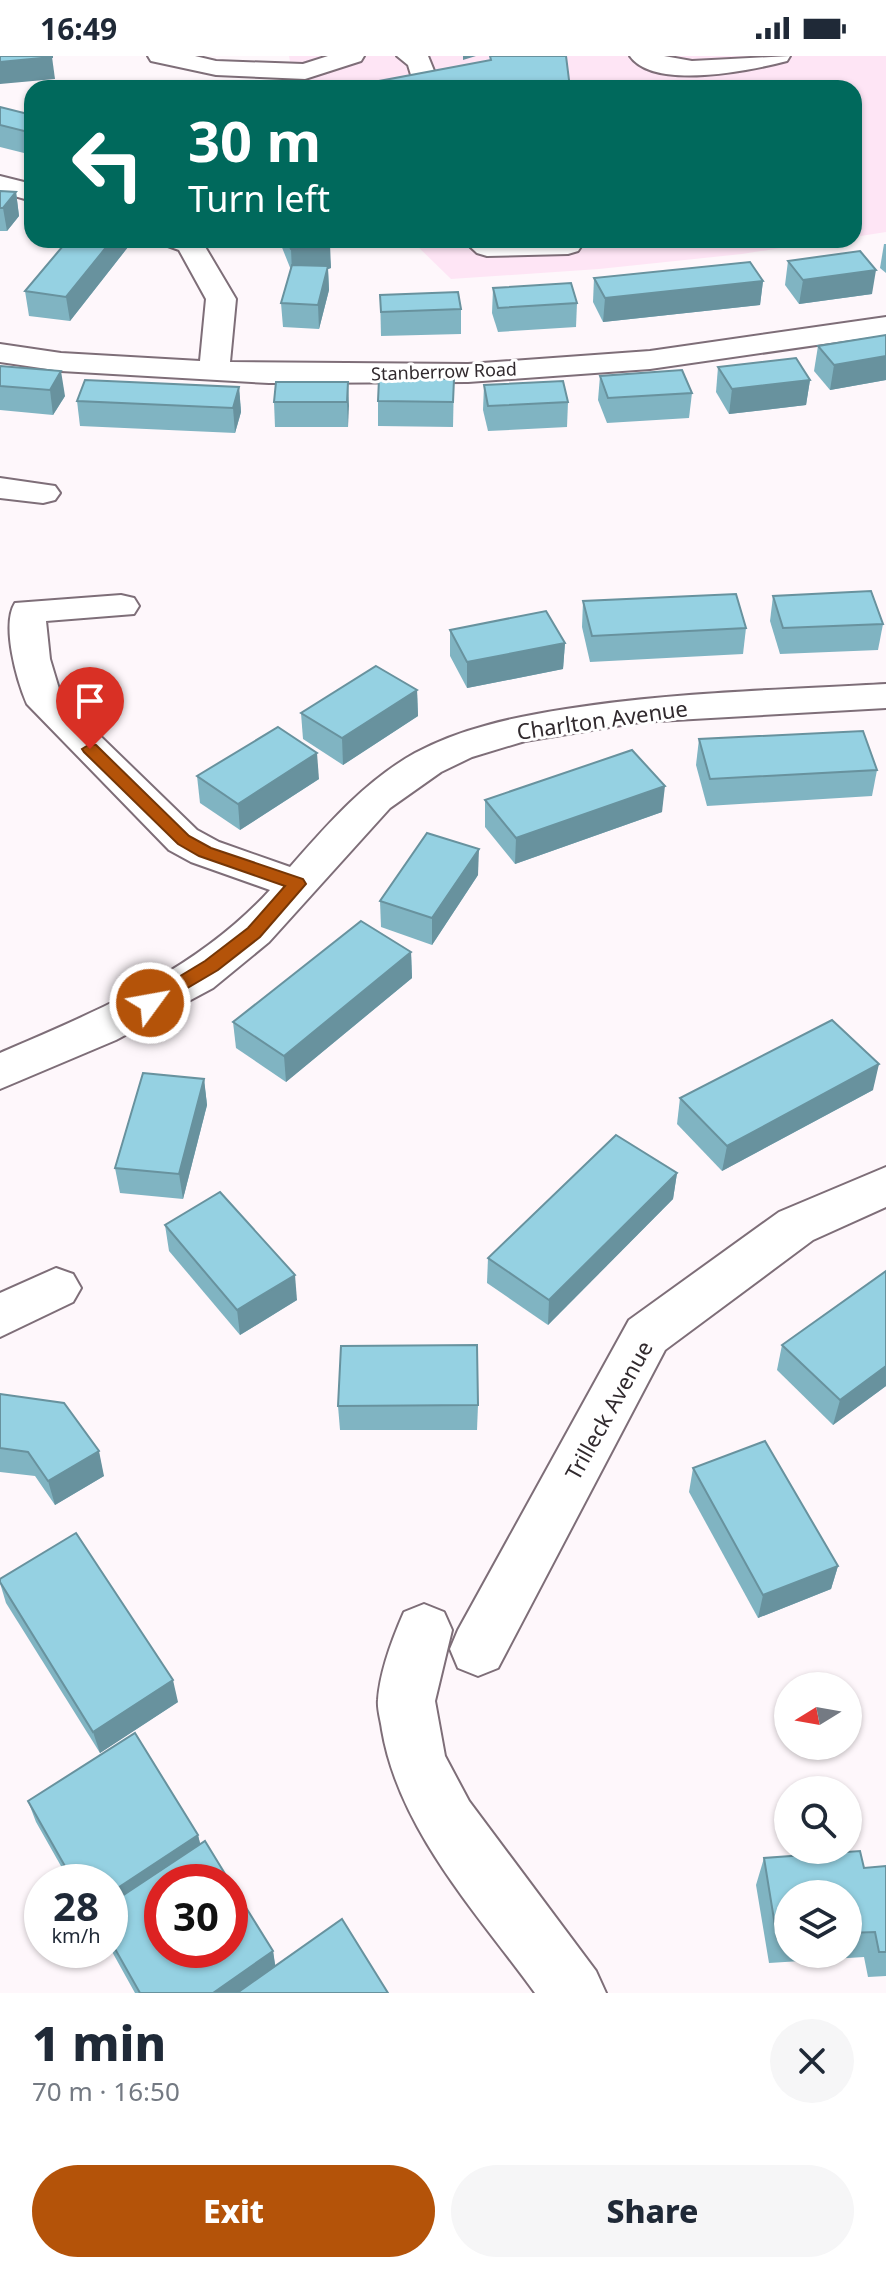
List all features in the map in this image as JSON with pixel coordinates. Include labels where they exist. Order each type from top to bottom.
[{"type":"street","points":[[160,56],[213,71],[314,80],[352,56]]},
{"type":"street","points":[[409,56],[419,61],[425,80]]},
{"type":"street","points":[[642,56],[669,66],[706,69],[778,56]]},
{"type":"street","points":[[0,184],[24,191]]},
{"type":"street","points":[[192,248],[221,299],[214,371]]},
{"type":"street","name":"Stanberrow Road","points":[[0,353],[61,362],[269,374],[483,372],[650,360],[886,326]]},
{"type":"street","points":[[0,488],[43,493]]},
{"type":"street","points":[[121,606],[28,611],[30,656],[35,681],[46,704],[183,840],[205,852],[297,884]]},
{"type":"street","name":"Charlton Avenue","points":[[0,1072],[150,1003],[211,965],[254,933],[379,794],[428,762],[477,742],[533,727],[654,708],[886,696]]},
{"type":"street","name":"Trilleck Avenue","points":[[478,1649],[647,1335],[796,1226],[886,1186]]},
{"type":"street","points":[[0,1316],[56,1288]]},
{"type":"street","points":[[424,1630],[406,1701],[417,1762],[448,1822],[574,1993]]},
{"type":"shaded area","points":[[289,56],[886,56],[886,232],[862,236],[862,80],[294,80]]},
{"type":"shaded area","points":[[419,248],[781,248],[599,269],[451,279]]},
{"type":"building","points":[[0,56],[52,56],[52,57],[0,62]]},
{"type":"building","points":[[490,56],[566,56],[569,80],[385,80],[491,60]]},
{"type":"building","points":[[0,107],[24,113],[24,131],[0,125]]},
{"type":"building","points":[[0,191],[16,192],[3,208],[0,208]]},
{"type":"building","points":[[61,248],[106,248],[66,297],[25,291]]},
{"type":"building","points":[[860,251],[876,270],[803,280],[788,261]]},
{"type":"building","points":[[750,262],[763,281],[605,298],[594,278]]},
{"type":"building","points":[[292,265],[328,266],[318,305],[281,303]]},
{"type":"building","points":[[571,283],[577,303],[498,308],[493,288]]},
{"type":"building","points":[[458,292],[461,309],[381,312],[380,295]]},
{"type":"building","points":[[886,335],[886,356],[834,365],[818,346]]},
{"type":"building","points":[[796,358],[810,380],[732,389],[718,367]]},
{"type":"building","points":[[0,366],[61,371],[50,390],[0,386]]},
{"type":"building","points":[[682,370],[692,393],[608,398],[600,376]]},
{"type":"building","points":[[379,379],[454,379],[453,402],[378,401]]},
{"type":"building","points":[[85,380],[239,387],[233,408],[77,401]]},
{"type":"building","points":[[563,381],[568,402],[488,406],[484,385]]},
{"type":"building","points":[[276,382],[348,382],[347,402],[274,402]]},
{"type":"building","points":[[871,591],[883,624],[783,628],[773,596]]},
{"type":"building","points":[[736,594],[746,628],[592,636],[583,601]]},
{"type":"building","points":[[546,611],[565,643],[467,662],[450,630]]},
{"type":"building","points":[[376,666],[417,690],[342,738],[301,713]]},
{"type":"building","points":[[278,727],[317,753],[238,804],[197,776]]},
{"type":"building","points":[[863,731],[877,770],[710,779],[699,739]]},
{"type":"building","points":[[632,750],[665,786],[516,838],[485,800]]},
{"type":"building","points":[[427,833],[479,849],[432,918],[380,901]]},
{"type":"building","points":[[361,921],[411,952],[284,1056],[233,1022]]},
{"type":"building","points":[[832,1020],[879,1064],[727,1146],[680,1098]]},
{"type":"building","points":[[143,1073],[204,1079],[179,1174],[115,1168]]},
{"type":"building","points":[[616,1135],[677,1173],[549,1300],[488,1258]]},
{"type":"building","points":[[220,1192],[295,1275],[237,1310],[165,1225]]},
{"type":"building","points":[[886,1271],[886,1366],[840,1400],[782,1345]]},
{"type":"building","points":[[477,1345],[478,1405],[338,1406],[341,1346]]},
{"type":"building","points":[[0,1394],[64,1403],[99,1451],[48,1481],[28,1452],[0,1448]]},
{"type":"building","points":[[765,1441],[838,1566],[763,1595],[693,1468]]},
{"type":"building","points":[[76,1533],[173,1680],[93,1732],[0,1582],[0,1579]]},
{"type":"building","points":[[135,1733],[198,1835],[154,1864],[144,1864],[144,1871],[128,1881],[128,1864],[64,1864],[28,1801]]},
{"type":"building","points":[[205,1841],[219,1864],[170,1864]]},
{"type":"building","points":[[774,1857],[774,1864],[862,1864],[862,1860],[864,1868],[886,1866],[886,1952],[879,1952],[875,1932],[862,1932],[862,1880],[774,1880],[774,1920],[764,1858]]},
{"type":"building","points":[[144,1881],[144,1968],[248,1968],[248,1911],[273,1951],[213,1993],[140,1993],[126,1968],[128,1892]]},
{"type":"building","points":[[342,1919],[388,1993],[237,1993]]},
{"type":"route","points":[[90,749],[183,840],[205,852],[297,884],[254,933],[211,965],[150,1003]]}]
